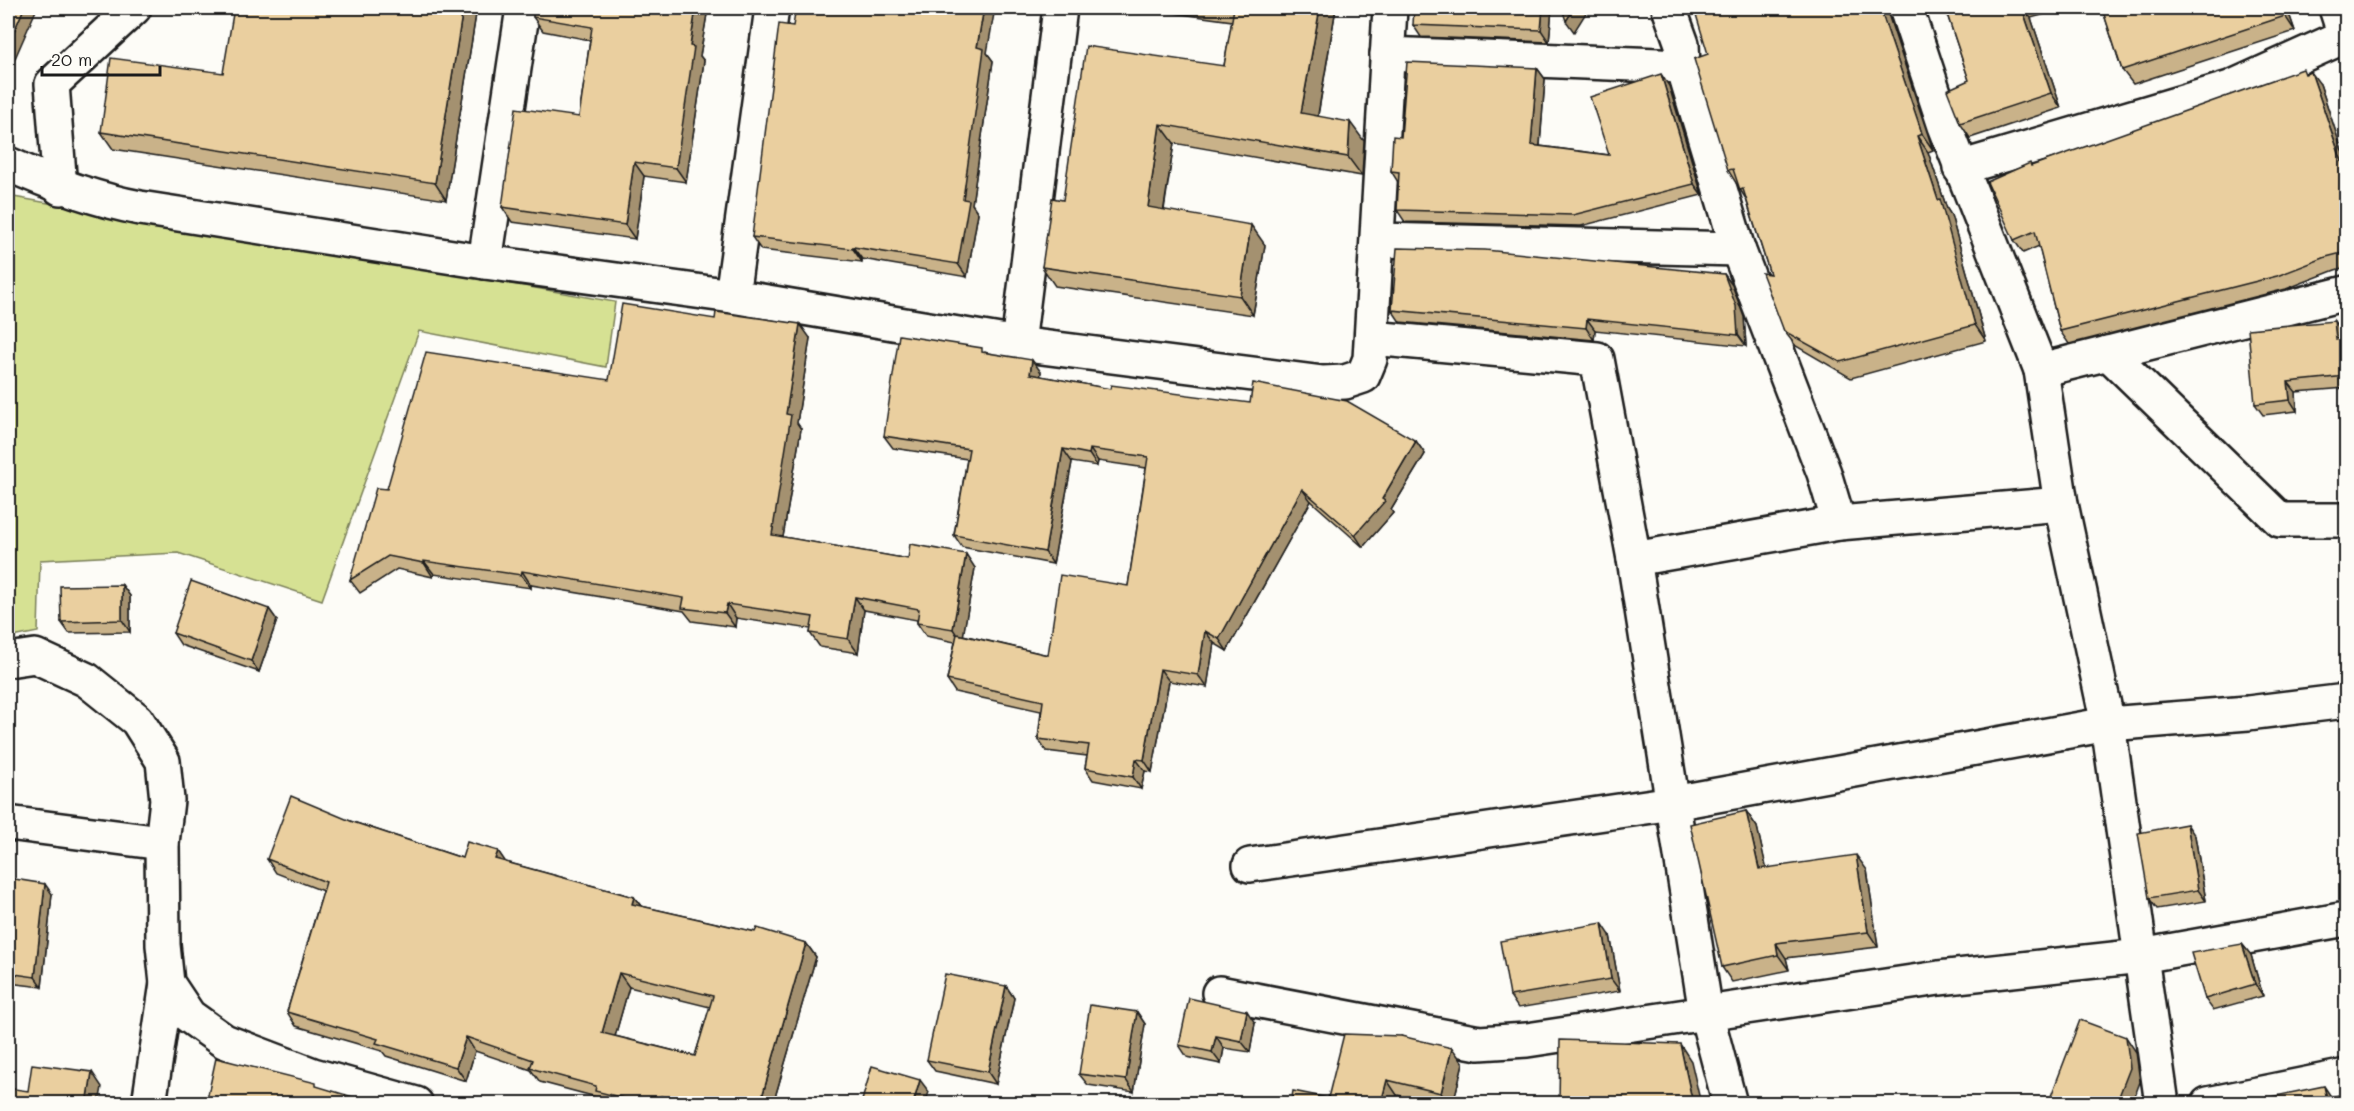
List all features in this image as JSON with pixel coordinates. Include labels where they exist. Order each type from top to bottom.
[{"type":"street","points":[[60,188],[52,84],[134,8]]},
{"type":"street","points":[[485,262],[523,8]]},
{"type":"street","points":[[732,296],[772,8]]},
{"type":"street","points":[[1018,344],[1060,8]]},
{"type":"street","points":[[8,164],[60,188],[98,200],[140,208],[485,262],[732,296],[1018,344],[1323,383],[1345,382],[1363,376],[1370,359],[1390,8]]},
{"type":"street","points":[[1669,8],[1682,44],[1683,66],[1738,249],[1824,473],[1839,523]]},
{"type":"street","points":[[1906,8],[1960,168],[2041,370],[2061,504],[2108,724],[2162,1104]]},
{"type":"street","points":[[1960,168],[2230,88],[2343,27]]},
{"type":"street","points":[[1387,54],[1683,66]]},
{"type":"street","points":[[1378,240],[1738,249]]},
{"type":"street","points":[[2041,370],[2346,293]]},
{"type":"street","points":[[1372,338],[1597,359],[1634,559],[1706,1013],[1730,1104]]},
{"type":"street","points":[[2108,353],[2280,520],[2346,520]]},
{"type":"street","points":[[1634,559],[1839,523],[2061,504]]},
{"type":"street","points":[[8,660],[35,656],[87,680],[137,720],[163,761],[167,800],[162,843],[163,945],[167,983],[149,1104]]},
{"type":"street","points":[[1250,865],[1673,803],[2108,724],[2248,713],[2346,701]]},
{"type":"street","points":[[8,823],[162,843]]},
{"type":"street","points":[[1219,993],[1479,1043],[1527,1040],[1939,978],[2141,956],[2346,919]]},
{"type":"street","points":[[167,983],[189,1016],[224,1041],[313,1075],[416,1104]]},
{"type":"street","points":[[2208,1104],[2346,1076]]},
{"type":"green space","points":[[8,196],[615,302],[606,367],[419,331],[322,600],[178,553],[40,560],[38,632],[8,638]]},
{"type":"building","points":[[8,8],[24,8],[8,45]]},
{"type":"building","points":[[234,8],[463,8],[435,183],[101,132],[111,58],[223,73]]},
{"type":"building","points":[[534,8],[696,8],[690,46],[694,47],[676,168],[634,162],[625,225],[502,207],[516,108],[579,117],[592,27],[533,17]]},
{"type":"building","points":[[796,8],[984,8],[977,47],[984,49],[963,199],[969,200],[958,264],[853,247],[853,249],[752,237],[779,24],[793,26]]},
{"type":"building","points":[[1234,8],[1320,8],[1301,113],[1350,122],[1348,157],[1160,124],[1148,207],[1251,225],[1240,296],[1042,267],[1052,198],[1063,200],[1086,46],[1224,66]]},
{"type":"building","points":[[1414,8],[1543,8],[1541,30],[1413,25]]},
{"type":"building","points":[[1562,8],[1574,8],[1566,21]]},
{"type":"building","points":[[1694,8],[1880,8],[1922,134],[1917,136],[1938,200],[1940,199],[1975,325],[1840,362],[1784,331],[1762,273],[1770,274],[1743,189],[1740,190],[1733,169],[1728,170],[1694,59],[1708,54]]},
{"type":"building","points":[[1945,8],[2022,8],[2051,93],[1960,123],[1947,90],[1969,80]]},
{"type":"building","points":[[2102,8],[2282,8],[2285,16],[2122,70]]},
{"type":"building","points":[[1407,62],[1537,68],[1531,145],[1609,155],[1590,97],[1661,74],[1694,184],[1573,215],[1397,210],[1399,172],[1391,171],[1393,136],[1401,137]]},
{"type":"building","points":[[2303,69],[2305,74],[2311,72],[2343,165],[2346,164],[2346,252],[2326,257],[2277,276],[2060,331],[2035,231],[2014,240],[1987,182],[2030,163],[2031,166]]},
{"type":"building","points":[[1397,248],[1485,250],[1724,274],[1736,306],[1738,335],[1587,319],[1586,328],[1392,310]]},
{"type":"building","points":[[622,304],[715,319],[716,312],[800,324],[786,414],[791,415],[772,535],[908,559],[910,544],[966,554],[953,629],[917,623],[919,609],[855,597],[848,639],[810,633],[813,617],[727,604],[725,613],[682,608],[684,598],[522,571],[521,575],[424,561],[424,563],[388,556],[350,580],[376,488],[387,489],[426,352],[609,380]]},
{"type":"building","points":[[2334,321],[2336,339],[2346,337],[2346,376],[2288,382],[2290,400],[2255,404],[2248,329]]},
{"type":"building","points":[[899,335],[982,348],[982,352],[1032,360],[1030,374],[1110,389],[1111,385],[1250,403],[1253,383],[1347,401],[1416,441],[1382,499],[1385,501],[1355,535],[1302,489],[1219,639],[1205,631],[1198,675],[1160,669],[1144,760],[1136,759],[1133,777],[1085,768],[1089,745],[1038,739],[1043,701],[947,680],[957,634],[1048,655],[1060,575],[1128,586],[1148,457],[1090,449],[1089,454],[1063,449],[1045,552],[954,535],[969,449],[884,436]]},
{"type":"building","points":[[191,581],[269,609],[251,661],[173,633]]},
{"type":"building","points":[[122,585],[122,620],[61,622],[60,586]]},
{"type":"building","points":[[291,796],[353,822],[462,858],[467,842],[498,851],[495,859],[634,897],[632,904],[755,932],[757,928],[806,943],[760,1104],[688,1104],[661,1096],[660,1104],[648,1104],[595,1091],[596,1086],[530,1068],[533,1060],[466,1037],[456,1067],[376,1043],[378,1039],[287,1012],[326,882],[267,859]],"holes":[[[619,973],[713,996],[695,1056],[602,1033]]]},
{"type":"building","points":[[1746,811],[1759,869],[1856,855],[1868,932],[1776,943],[1778,955],[1722,967],[1690,824]]},
{"type":"building","points":[[2187,824],[2198,890],[2149,898],[2138,833]]},
{"type":"building","points":[[8,878],[45,884],[35,977],[8,973]]},
{"type":"building","points":[[1602,923],[1611,979],[1510,996],[1500,941]]},
{"type":"building","points":[[2242,944],[2255,984],[2205,999],[2191,953]]},
{"type":"building","points":[[945,974],[1006,986],[988,1072],[927,1060]]},
{"type":"building","points":[[1189,998],[1247,1011],[1241,1041],[1216,1036],[1212,1052],[1179,1045]]},
{"type":"building","points":[[1090,1005],[1137,1012],[1126,1080],[1079,1074]]},
{"type":"building","points":[[2080,1020],[2126,1037],[2130,1068],[2116,1104],[2048,1104]]},
{"type":"building","points":[[1344,1034],[1401,1036],[1452,1048],[1441,1093],[1387,1080],[1381,1103],[1291,1104],[1293,1091],[1328,1098]]},
{"type":"building","points":[[1560,1040],[1680,1044],[1693,1104],[1559,1104]]},
{"type":"building","points":[[216,1058],[316,1083],[316,1086],[376,1104],[206,1104]]},
{"type":"building","points":[[32,1064],[92,1072],[87,1104],[8,1104],[8,1088],[28,1091]]},
{"type":"building","points":[[872,1066],[920,1080],[913,1104],[861,1104]]},
{"type":"building","points":[[2324,1086],[2328,1104],[2272,1104],[2271,1097]]}]
